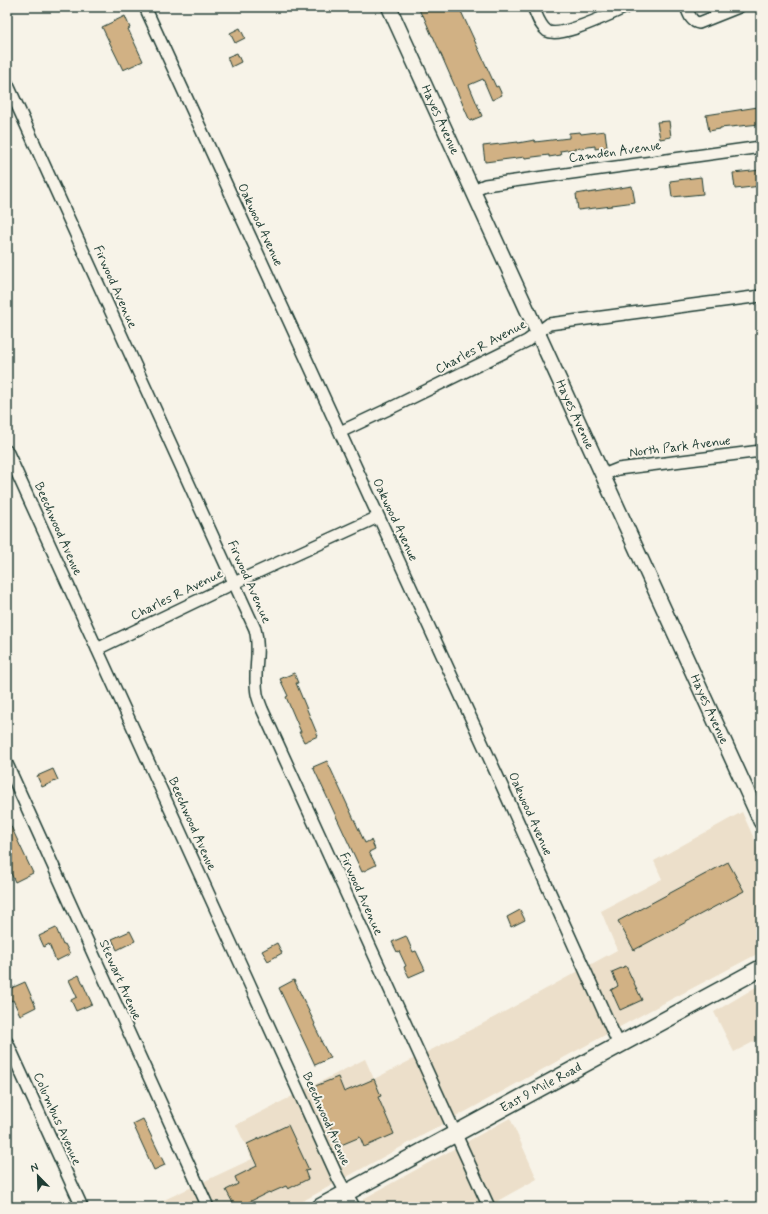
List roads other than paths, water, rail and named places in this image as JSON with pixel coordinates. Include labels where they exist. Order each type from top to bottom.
[{"type":"main road","name":"East 9 Mile Road","points":[[320,1207],[350,1200],[456,1133],[761,968]]},
{"type":"street","name":"Oakwood Avenue","points":[[145,7],[619,1044]]},
{"type":"street","name":"Hayes Avenue","points":[[389,7],[761,822]]},
{"type":"street","points":[[533,7],[543,27],[554,33],[568,31],[627,7]]},
{"type":"street","points":[[686,7],[692,20],[699,23],[739,7]]},
{"type":"street","name":"Firwood Avenue","points":[[7,83],[255,628],[257,636],[257,695],[262,709],[489,1207]]},
{"type":"street","name":"Camden Avenue","points":[[473,190],[485,185],[761,147]]},
{"type":"street","name":"Charles R Avenue","points":[[340,432],[526,341],[549,324],[761,296]]},
{"type":"street","name":"Beechwood Avenue","points":[[7,451],[338,1178],[350,1200]]},
{"type":"street","name":"North Park Avenue","points":[[603,475],[618,469],[761,451]]},
{"type":"street","name":"Charles R Avenue","points":[[97,649],[234,583],[378,517]]},
{"type":"street","name":"Stewart Avenue","points":[[7,764],[208,1207]]},
{"type":"street","name":"Columbus Avenue","points":[[7,1042],[82,1207]]}]
